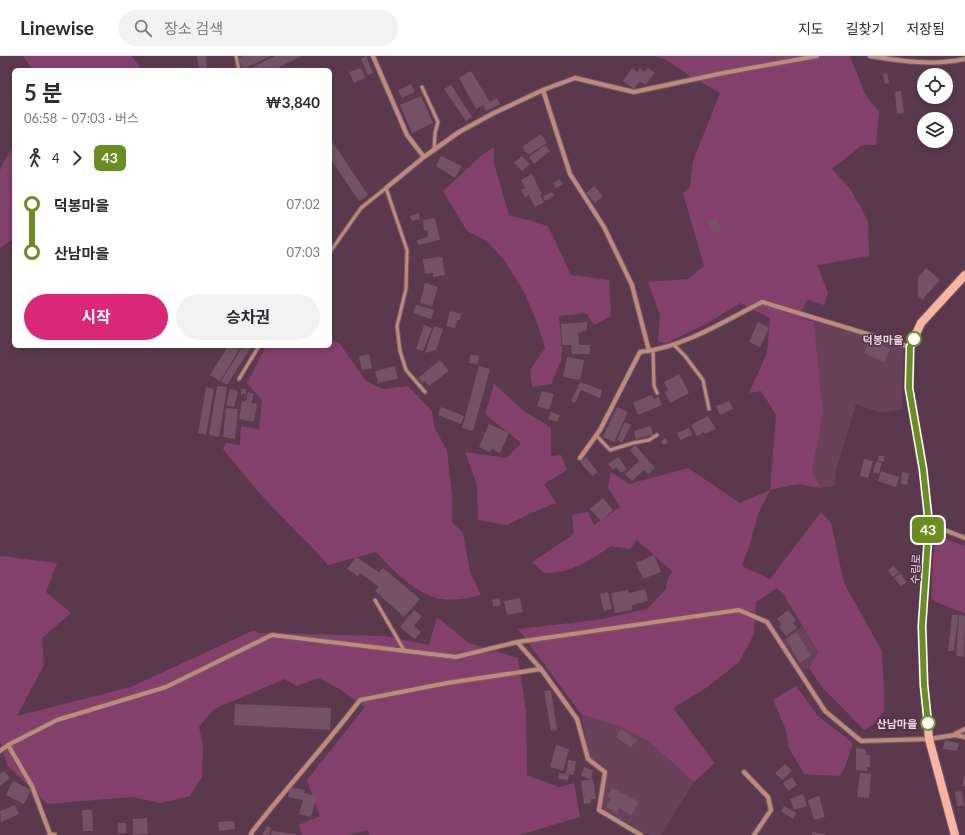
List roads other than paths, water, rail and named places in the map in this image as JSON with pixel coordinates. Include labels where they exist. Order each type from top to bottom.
[{"type":"main road","name":"수림로","points":[[955,835],[930,739],[924,685],[922,626],[929,524],[923,469],[909,388],[910,347],[921,323],[965,275]]},
{"type":"street","points":[[373,56],[407,135],[424,157]]},
{"type":"street","points":[[386,188],[424,157],[459,132],[543,90],[575,78],[634,92],[723,73],[817,56]]},
{"type":"street","points":[[870,56],[914,63],[965,60]]},
{"type":"street","points":[[543,90],[570,174],[604,227],[632,285],[651,351]]},
{"type":"street","points":[[580,458],[600,430],[640,352],[651,351],[674,345],[716,326],[762,302],[910,347]]},
{"type":"street","points":[[929,524],[965,538]]},
{"type":"street","points":[[0,751],[8,745],[57,720],[166,687],[272,635],[456,657],[517,642],[739,610],[767,622],[825,710],[861,741],[930,739],[955,735],[965,737]]},
{"type":"street","points":[[517,642],[541,669],[577,719],[588,759],[606,772],[599,810],[642,835]]},
{"type":"street","points":[[252,835],[252,832],[280,797],[338,729],[360,700],[447,683],[541,669]]},
{"type":"street","points":[[955,735],[965,729]]},
{"type":"street","points":[[8,745],[32,786],[50,834],[55,835]]},
{"type":"street","points":[[744,772],[768,797],[771,810],[754,835]]},
{"type":"lane","points":[[236,56],[239,68]]},
{"type":"lane","points":[[422,87],[438,122],[435,133],[434,151]]},
{"type":"lane","points":[[332,249],[361,208],[386,188],[407,250],[406,289],[397,326],[400,351],[406,370],[425,392]]},
{"type":"lane","points":[[674,345],[685,356],[703,380],[709,409]]},
{"type":"lane","points":[[239,379],[258,348]]},
{"type":"lane","points":[[651,351],[654,386],[657,393]]},
{"type":"lane","points":[[596,435],[610,450],[649,440],[657,435]]},
{"type":"lane","points":[[375,600],[404,650]]},
{"type":"place","name":"덕봉마을","points":[[914,339]]},
{"type":"place","name":"산남마을","points":[[928,723]]}]
